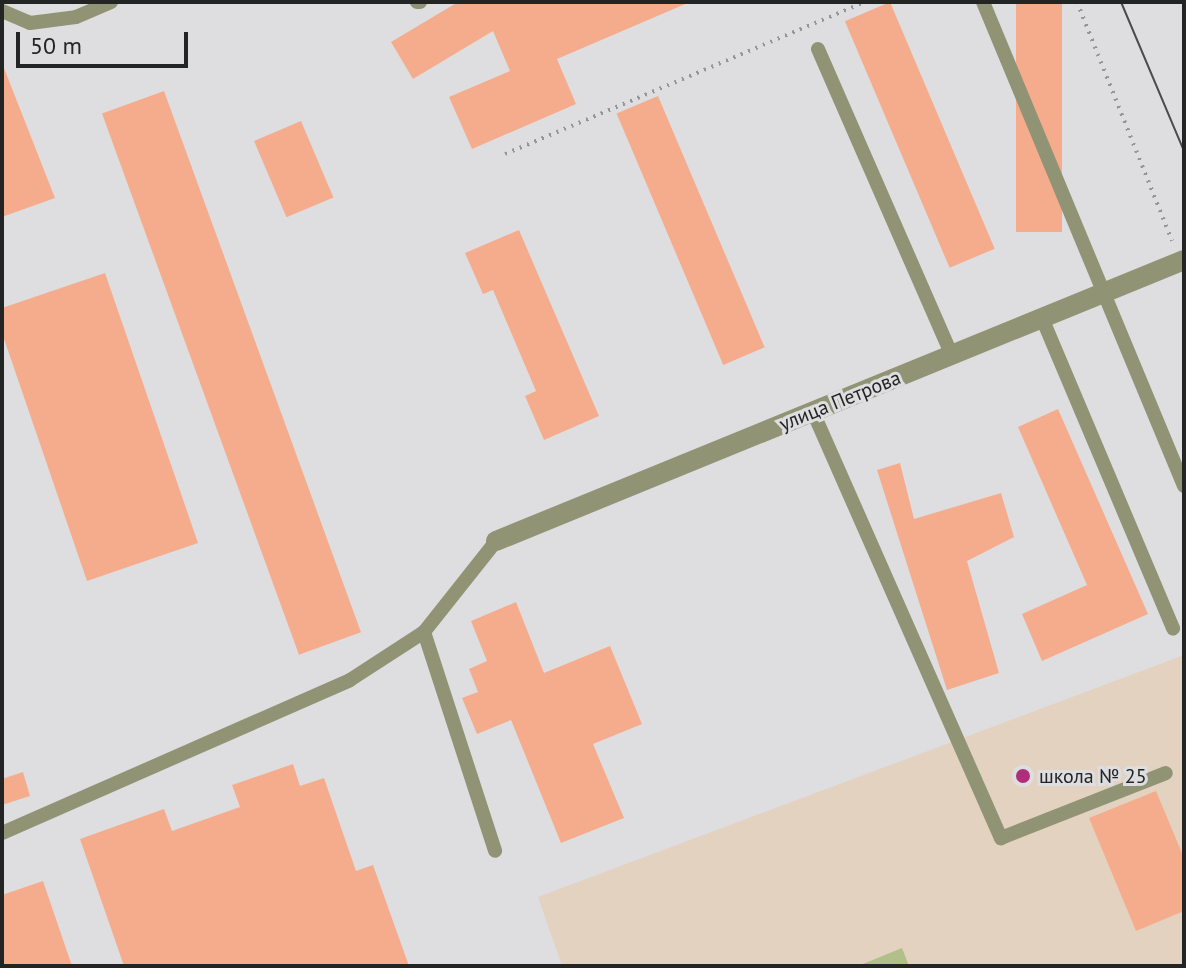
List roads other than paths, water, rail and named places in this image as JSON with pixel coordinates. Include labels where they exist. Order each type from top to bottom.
[{"type":"street","name":"улица Петрова","points":[[496,541],[1182,261]]},
{"type":"lane","points":[[2,11],[30,23],[76,17],[111,2]]},
{"type":"lane","points":[[983,2],[1184,486]]},
{"type":"lane","points":[[818,49],[952,355]]},
{"type":"lane","points":[[1042,318],[1173,628]]},
{"type":"lane","points":[[813,412],[1001,838],[1166,773]]},
{"type":"lane","points":[[2,833],[350,680],[424,632],[496,541]]},
{"type":"lane","points":[[424,632],[495,851]]},
{"type":"tram line","points":[[1121,2],[1184,151]]},
{"type":"place","name":"школа № 25","points":[[1023,776]]}]
